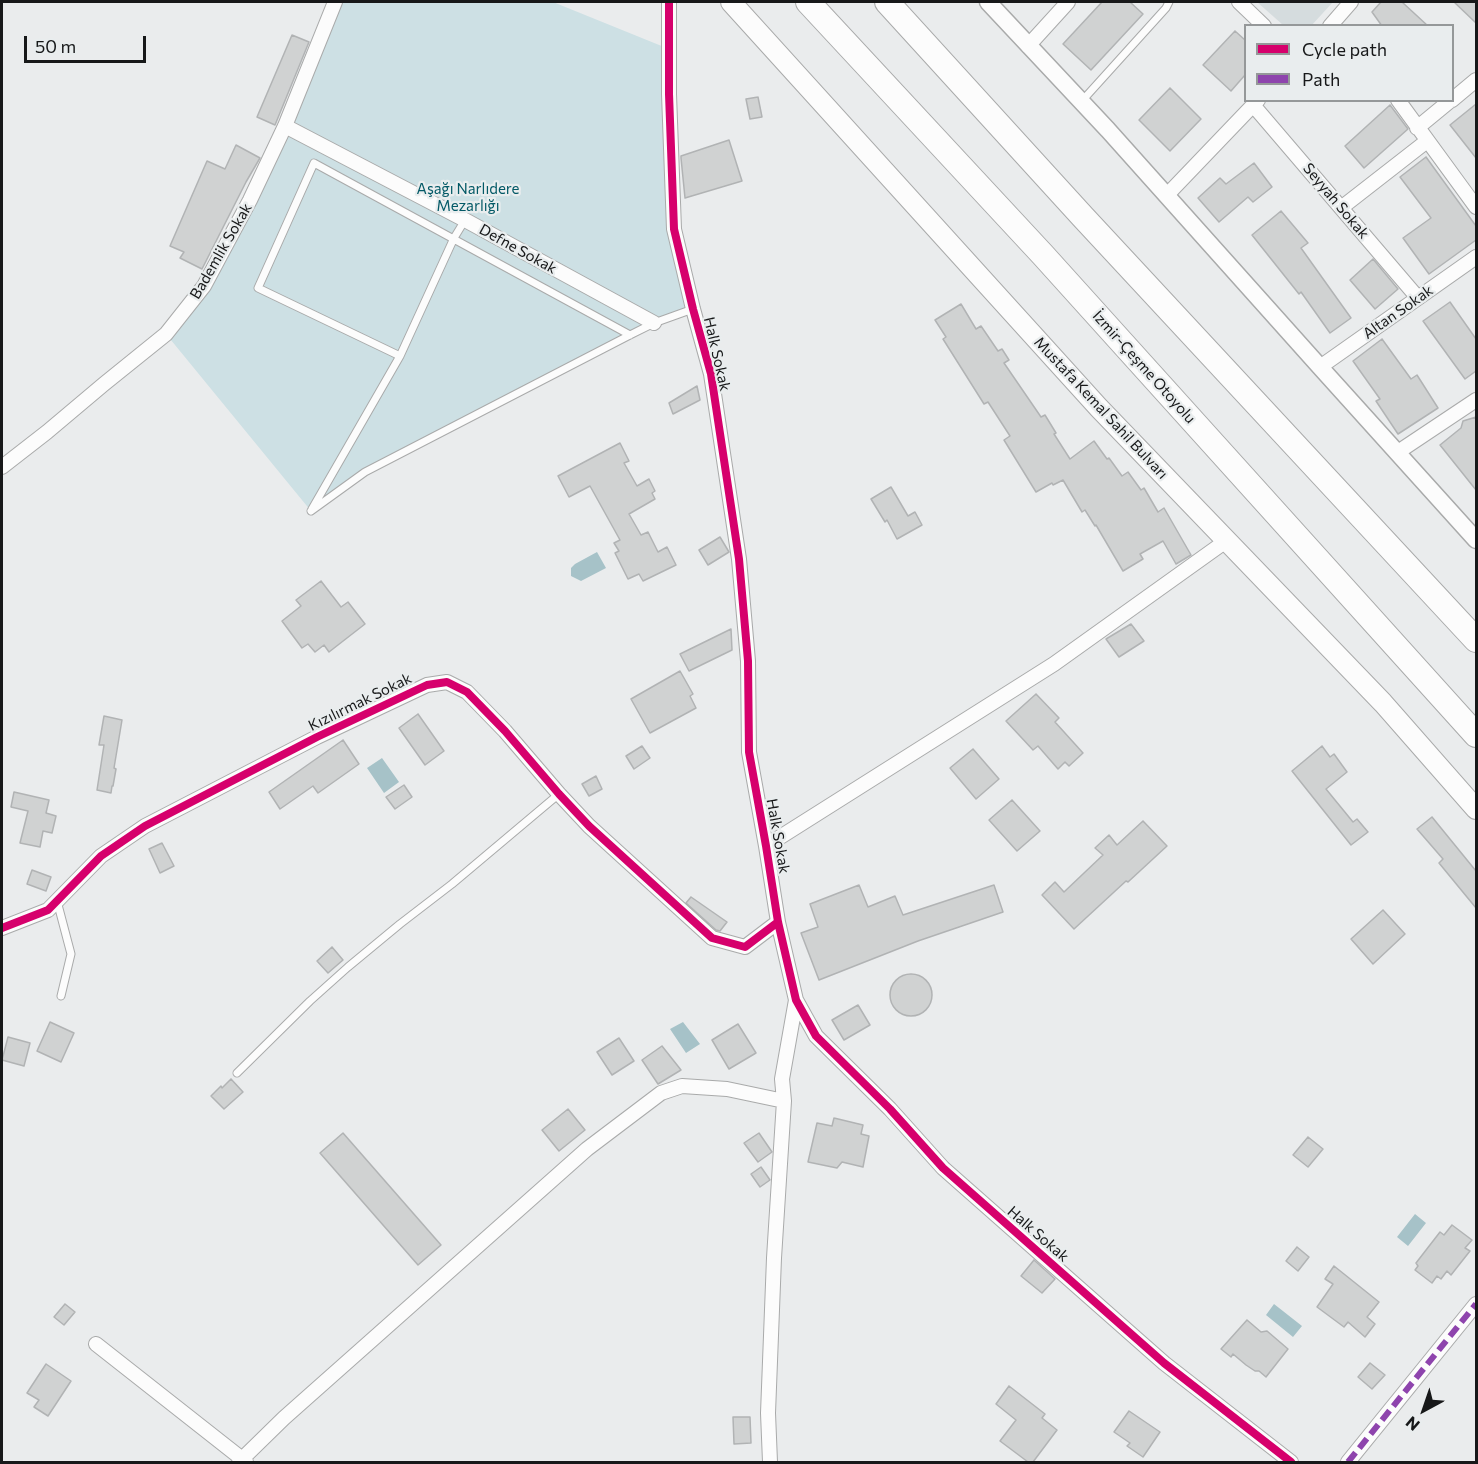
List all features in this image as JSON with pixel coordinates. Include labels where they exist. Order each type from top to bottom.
[{"type":"highway","name":"İzmir-Çeşme Otoyolu","points":[[808,2],[1043,255],[1476,735]]},
{"type":"highway","points":[[887,2],[1476,640]]},
{"type":"main road","name":"Mustafa Kemal Sahil Bulvarı","points":[[731,2],[1099,408],[1383,703],[1476,809]]},
{"type":"street","name":"Bademlik Sokak","points":[[2,467],[166,334],[204,286],[250,200],[285,126],[335,2]]},
{"type":"street","name":"Halk Sokak","points":[[669,2],[669,94],[674,229],[711,374],[739,559],[747,661],[749,752],[778,922],[796,1000],[816,1036],[890,1109],[943,1168],[1164,1363],[1291,1462]]},
{"type":"street","points":[[988,2],[1167,195],[1398,452],[1473,529]]},
{"type":"street","points":[[1028,46],[1068,2]]},
{"type":"street","points":[[1239,2],[1262,24]]},
{"type":"street","points":[[1338,22],[1351,2]]},
{"type":"street","points":[[1454,98],[1476,80]]},
{"type":"street","points":[[1399,102],[1476,207]]},
{"type":"street","points":[[1417,128],[1450,102]]},
{"type":"street","points":[[1167,195],[1255,103]]},
{"type":"street","name":"Seyyah Sokak","points":[[1255,103],[1418,298]]},
{"type":"street","name":"Defne Sokak","points":[[285,126],[465,220],[654,323]]},
{"type":"street","points":[[1341,208],[1427,141]]},
{"type":"street","name":"Altan Sokak","points":[[1320,367],[1476,257]]},
{"type":"street","points":[[1398,452],[1476,400]]},
{"type":"street","points":[[766,846],[1054,664],[1226,541]]},
{"type":"street","name":"Kızılırmak Sokak","points":[[2,927],[48,910],[101,856],[145,826],[317,737],[427,685],[447,682],[467,692],[590,826],[712,938],[746,947],[778,922]]},
{"type":"street","points":[[770,1462],[768,1413],[784,1101],[782,1078],[796,1000]]},
{"type":"street","points":[[96,1344],[242,1462],[284,1418],[587,1149],[661,1093],[682,1086],[705,1087],[727,1089],[784,1101]]},
{"type":"street","points":[[1348,1462],[1476,1304]]},
{"type":"lane","points":[[1081,102],[1169,2]]},
{"type":"lane","points":[[400,356],[258,288],[314,163],[630,335]]},
{"type":"lane","points":[[465,220],[454,238],[400,356],[311,511],[365,471],[654,323],[693,309]]},
{"type":"lane","points":[[237,1073],[348,967],[559,794]]},
{"type":"lane","points":[[57,901],[71,954],[61,996]]},
{"type":"shaded area","points":[[1257,2],[1333,2],[1313,24],[1282,24]]},
{"type":"green space","name":"Aşağı Narlıdere Mezarlığı","points":[[335,2],[553,2],[669,49],[674,229],[693,309],[654,323],[365,472],[311,511],[166,334],[204,286]]},
{"type":"water","points":[[597,552],[606,568],[581,581],[571,576],[571,568],[575,564]]},
{"type":"water","points":[[382,758],[399,782],[384,793],[367,768]]},
{"type":"water","points":[[683,1022],[700,1044],[686,1053],[670,1029]]},
{"type":"water","points":[[1415,1214],[1426,1223],[1408,1246],[1397,1237]]},
{"type":"water","points":[[1274,1304],[1302,1326],[1293,1337],[1266,1315]]},
{"type":"building","points":[[1102,2],[1130,2],[1143,14],[1091,70],[1063,44]]},
{"type":"building","points":[[1381,2],[1402,2],[1426,24],[1381,24],[1372,12]]},
{"type":"building","points":[[1454,2],[1476,2],[1476,23]]},
{"type":"building","points":[[1235,31],[1244,39],[1244,76],[1231,91],[1203,65]]},
{"type":"building","points":[[292,35],[309,42],[275,125],[257,117]]},
{"type":"building","points":[[1170,88],[1201,119],[1170,151],[1139,120]]},
{"type":"building","points":[[758,97],[762,117],[750,119],[746,99]]},
{"type":"building","points":[[1476,104],[1476,158],[1450,125]]},
{"type":"building","points":[[1390,105],[1408,129],[1364,168],[1345,146]]},
{"type":"building","points":[[729,140],[742,181],[685,198],[681,156]]},
{"type":"building","points":[[236,145],[260,158],[202,269],[180,258],[184,252],[170,246],[207,161],[225,169]]},
{"type":"building","points":[[1426,157],[1476,226],[1476,240],[1429,274],[1403,238],[1431,218],[1400,177]]},
{"type":"building","points":[[1254,163],[1272,187],[1253,202],[1248,197],[1219,222],[1198,198],[1220,178],[1226,184]]},
{"type":"building","points":[[1281,211],[1308,243],[1301,248],[1351,318],[1330,333],[1301,292],[1299,294],[1252,235]]},
{"type":"building","points":[[1373,259],[1398,289],[1375,309],[1350,280]]},
{"type":"building","points":[[1450,302],[1476,339],[1476,371],[1465,379],[1423,321]]},
{"type":"building","points":[[961,304],[976,329],[981,326],[998,351],[1002,349],[1009,360],[1004,363],[1041,417],[1045,415],[1070,459],[1094,441],[1122,476],[1128,472],[1141,490],[1144,488],[1158,512],[1164,508],[1191,555],[1176,564],[1163,541],[1140,554],[1143,559],[1123,571],[1096,525],[1085,510],[1082,512],[1063,480],[1036,492],[1004,440],[1010,436],[988,402],[984,404],[943,339],[946,337],[935,320]]},
{"type":"building","points":[[1382,339],[1411,379],[1417,375],[1438,408],[1398,434],[1376,401],[1380,399],[1353,361]]},
{"type":"building","points":[[697,386],[700,400],[673,414],[669,403]]},
{"type":"building","points":[[1476,417],[1476,490],[1440,445],[1461,428],[1463,421]]},
{"type":"building","points":[[620,443],[629,461],[624,463],[637,486],[649,479],[655,491],[652,493],[655,499],[629,514],[641,535],[648,532],[658,552],[667,547],[676,565],[643,581],[639,574],[628,579],[615,553],[619,551],[614,543],[620,540],[590,486],[569,497],[558,476]]},
{"type":"building","points":[[891,487],[908,516],[915,512],[922,525],[897,539],[887,520],[885,522],[871,499]]},
{"type":"building","points":[[720,537],[729,552],[708,565],[699,550]]},
{"type":"building","points":[[321,581],[341,607],[348,602],[365,624],[329,652],[324,645],[315,652],[308,644],[302,648],[282,621],[301,606],[296,600]]},
{"type":"building","points":[[1131,624],[1144,641],[1119,657],[1106,639]]},
{"type":"building","points":[[731,629],[732,650],[689,671],[680,654]]},
{"type":"building","points":[[680,671],[693,694],[690,696],[696,708],[650,733],[631,699]]},
{"type":"building","points":[[1036,694],[1059,718],[1055,722],[1083,753],[1069,766],[1065,762],[1058,769],[1038,746],[1033,750],[1006,721]]},
{"type":"building","points":[[418,714],[444,751],[425,765],[399,728]]},
{"type":"building","points":[[104,716],[122,720],[111,793],[97,790],[104,745],[99,745]]},
{"type":"building","points":[[343,740],[359,764],[318,793],[313,786],[280,809],[269,792]]},
{"type":"building","points":[[642,746],[650,758],[634,769],[626,756]]},
{"type":"building","points":[[1322,746],[1330,757],[1334,754],[1347,772],[1326,789],[1353,822],[1357,819],[1368,832],[1351,845],[1292,771]]},
{"type":"building","points":[[973,749],[999,779],[976,799],[950,768]]},
{"type":"building","points":[[596,776],[602,789],[589,796],[582,784]]},
{"type":"building","points":[[404,785],[412,797],[395,809],[386,797]]},
{"type":"building","points":[[14,792],[49,800],[46,813],[56,816],[52,833],[43,831],[40,847],[20,843],[28,811],[11,807]]},
{"type":"building","points":[[1012,800],[1040,831],[1017,851],[989,820]]},
{"type":"building","points":[[1432,817],[1476,871],[1476,908],[1439,863],[1443,859],[1417,829]]},
{"type":"building","points":[[1143,821],[1167,846],[1074,929],[1042,895],[1055,882],[1064,892],[1103,855],[1095,848],[1109,835],[1117,845]]},
{"type":"building","points":[[162,843],[174,866],[160,873],[149,849]]},
{"type":"building","points":[[32,870],[51,877],[46,891],[27,884]]},
{"type":"building","points":[[859,885],[868,907],[895,896],[903,915],[994,885],[1003,912],[918,941],[819,980],[801,933],[818,927],[810,904]]},
{"type":"building","points":[[691,897],[727,922],[720,931],[686,903]]},
{"type":"building","points":[[1383,910],[1405,934],[1373,964],[1351,939]]},
{"type":"building","points":[[332,947],[343,960],[328,973],[317,961]]},
{"type":"building","points":[[911,974],[919,975],[926,980],[931,987],[931,1003],[926,1010],[919,1015],[911,1016],[903,1015],[896,1010],[891,1003],[890,995],[891,987],[896,980],[903,975]]},
{"type":"building","points":[[858,1005],[870,1025],[844,1040],[832,1020]]},
{"type":"building","points":[[50,1022],[74,1033],[61,1062],[37,1051]]},
{"type":"building","points":[[738,1024],[756,1053],[729,1069],[712,1040]]},
{"type":"building","points":[[8,1037],[30,1043],[24,1066],[2,1060]]},
{"type":"building","points":[[619,1038],[634,1061],[612,1075],[597,1052]]},
{"type":"building","points":[[662,1046],[681,1070],[658,1084],[642,1060]]},
{"type":"building","points":[[231,1079],[243,1092],[224,1109],[211,1096]]},
{"type":"building","points":[[568,1109],[585,1130],[559,1151],[542,1130]]},
{"type":"building","points":[[834,1118],[863,1125],[861,1134],[869,1136],[863,1167],[842,1162],[837,1168],[808,1162],[817,1123],[832,1126]]},
{"type":"building","points":[[343,1133],[441,1245],[418,1265],[320,1153]]},
{"type":"building","points":[[759,1133],[772,1152],[758,1162],[744,1143]]},
{"type":"building","points":[[1308,1137],[1323,1149],[1308,1167],[1293,1155]]},
{"type":"building","points":[[761,1167],[770,1180],[760,1187],[751,1174]]},
{"type":"building","points":[[1452,1225],[1472,1240],[1465,1248],[1470,1251],[1451,1275],[1447,1271],[1441,1279],[1437,1276],[1432,1283],[1415,1270],[1418,1266],[1416,1263],[1440,1232],[1444,1235]]},
{"type":"building","points":[[1297,1247],[1309,1257],[1298,1271],[1286,1261]]},
{"type":"building","points":[[1034,1260],[1055,1279],[1042,1293],[1021,1276]]},
{"type":"building","points":[[1334,1266],[1379,1302],[1367,1317],[1375,1324],[1365,1337],[1348,1322],[1344,1327],[1317,1307],[1333,1284],[1325,1279]]},
{"type":"building","points":[[65,1304],[75,1312],[64,1325],[54,1317]]},
{"type":"building","points":[[1247,1320],[1261,1332],[1267,1331],[1288,1349],[1266,1377],[1233,1354],[1231,1357],[1221,1349]]},
{"type":"building","points":[[1370,1363],[1385,1375],[1372,1389],[1358,1377]]},
{"type":"building","points":[[46,1364],[71,1381],[48,1416],[34,1407],[39,1400],[27,1393]]},
{"type":"building","points":[[1009,1386],[1045,1414],[1042,1418],[1057,1430],[1033,1462],[1028,1462],[1000,1441],[1016,1420],[996,1404]]},
{"type":"building","points":[[1129,1411],[1160,1432],[1143,1457],[1127,1446],[1130,1443],[1114,1432]]},
{"type":"building","points":[[733,1417],[750,1417],[751,1443],[734,1444]]},
{"type":"marked path","points":[[1348,1462],[1476,1304]]},
{"type":"cycle path","points":[[669,2],[669,94],[674,229],[711,374],[739,559],[748,661],[749,752],[778,922],[796,1000],[816,1036],[890,1109],[943,1168],[1164,1363],[1291,1462]]},
{"type":"cycle path","points":[[2,928],[48,910],[101,856],[145,826],[317,737],[427,685],[447,682],[467,692],[505,731],[589,826],[712,938],[745,947],[778,922]]}]
